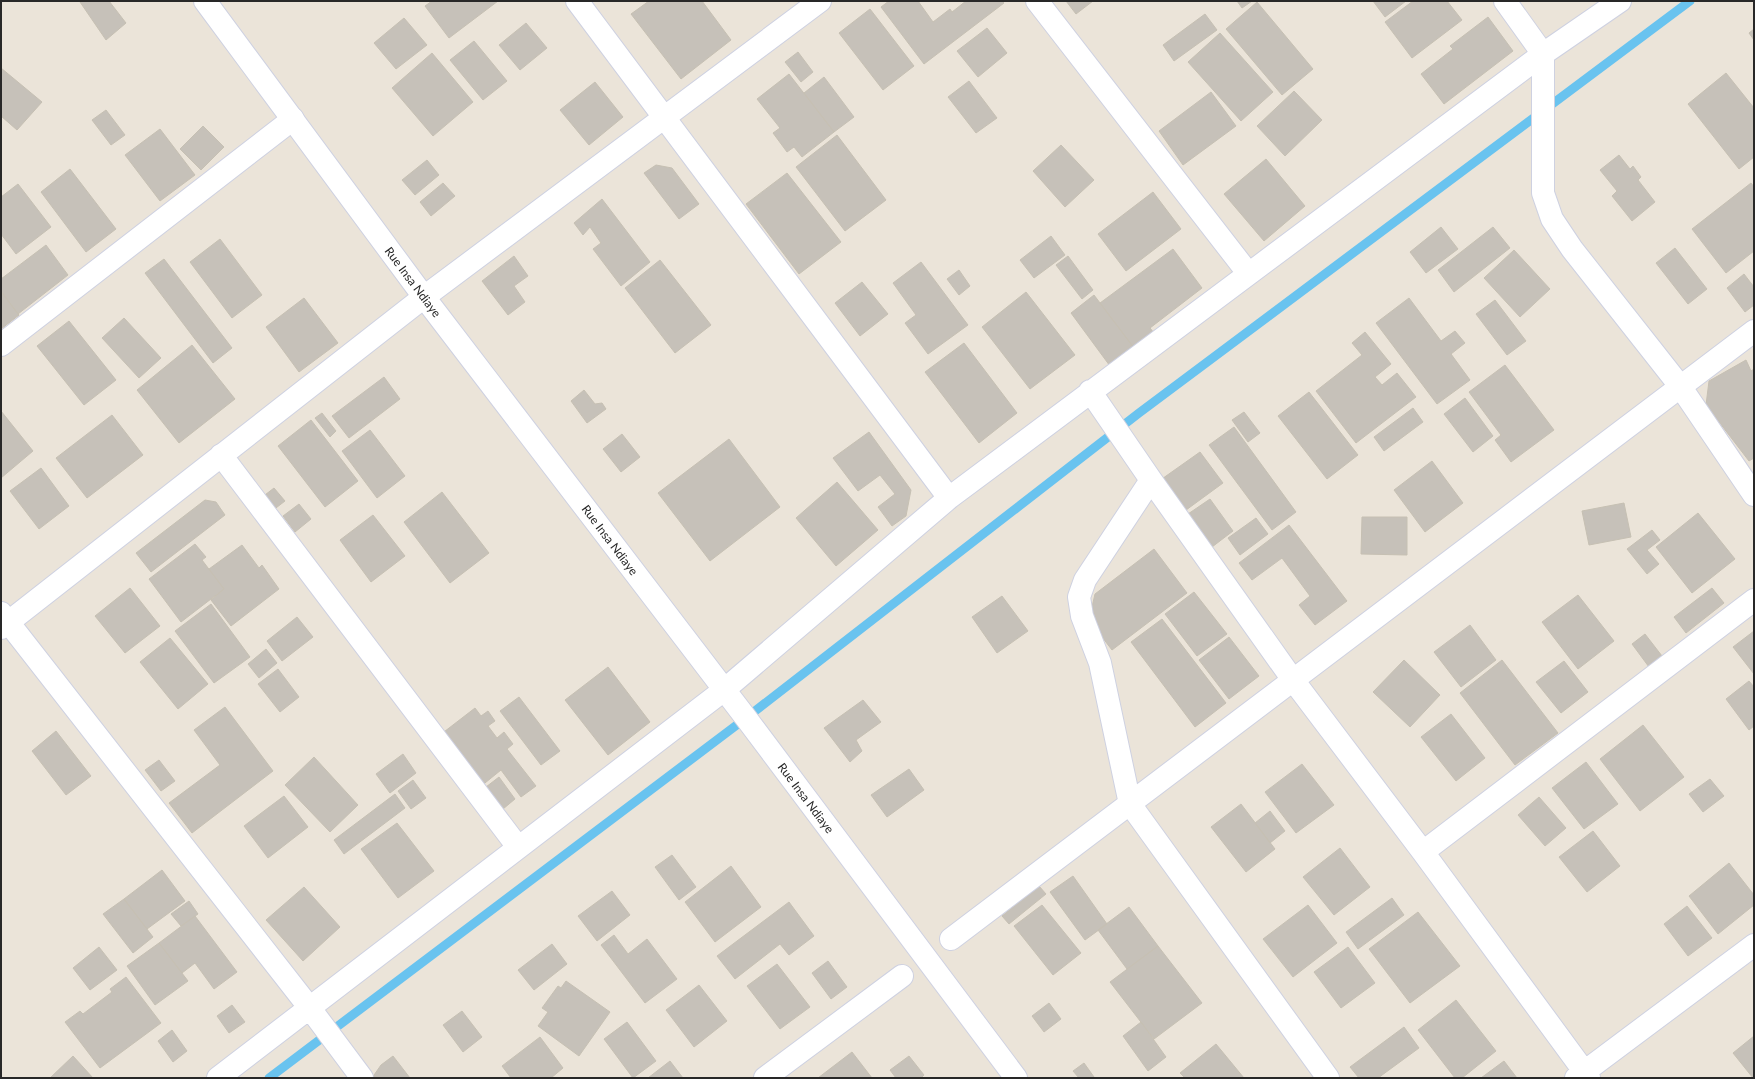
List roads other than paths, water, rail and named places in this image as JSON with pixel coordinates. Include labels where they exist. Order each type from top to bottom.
[{"type":"street","name":"Rue Insa Ndiaye","points":[[205,1],[424,297],[724,690],[1016,1078]]},
{"type":"street","points":[[577,1],[949,498]]},
{"type":"street","points":[[362,1078],[309,1007],[3,621],[221,456],[424,297],[820,1]]},
{"type":"street","points":[[1037,1],[1248,273]]},
{"type":"street","points":[[1505,1],[1542,54],[1543,193],[1552,219],[1572,249],[1680,386],[1754,495]]},
{"type":"street","points":[[218,1078],[724,690],[949,498],[1542,54],[1620,1]]},
{"type":"street","points":[[1,345],[293,119]]},
{"type":"street","points":[[950,939],[1754,331]]},
{"type":"street","points":[[1090,391],[1151,480],[1293,680],[1423,852],[1583,1076],[1754,945]]},
{"type":"street","points":[[221,456],[518,847]]},
{"type":"street","points":[[1151,480],[1084,580],[1079,598],[1082,616],[1100,663],[1130,804],[1328,1078]]},
{"type":"street","points":[[1423,852],[1754,600]]},
{"type":"street","points":[[766,1078],[902,976]]},
{"type":"waterway","points":[[269,1078],[746,718],[1139,413],[1690,1]]}]
